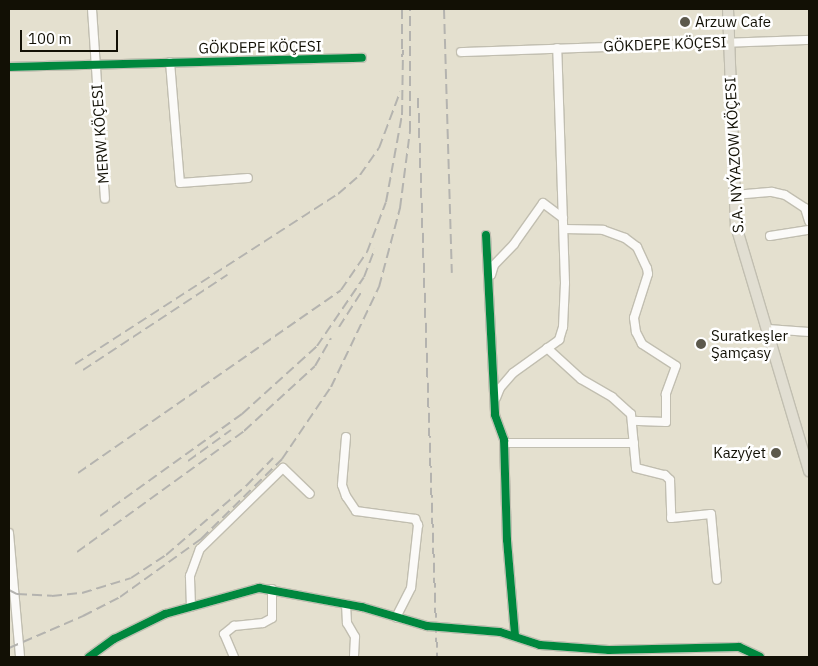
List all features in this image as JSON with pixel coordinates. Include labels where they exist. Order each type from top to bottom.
[{"type":"main road","name":"S.A. NYÝAZOW KÖÇESI","points":[[728,9],[734,195],[740,243],[768,329],[809,470]]},
{"type":"street","name":"MERW KÖÇESI","points":[[92,9],[104,199]]},
{"type":"street","name":"GÖKDEPE KÖÇESI","points":[[461,52],[809,40]]},
{"type":"street","points":[[495,402],[500,388],[513,373],[559,340],[563,327],[564,229],[557,48]]},
{"type":"street","name":"GÖKDEPE KÖÇESI","points":[[9,66],[362,58]]},
{"type":"street","points":[[170,62],[180,183],[248,178]]},
{"type":"street","points":[[734,195],[772,192],[785,195],[805,208],[809,221]]},
{"type":"street","points":[[489,280],[494,264],[514,244],[543,203],[563,218]]},
{"type":"street","points":[[564,229],[603,230],[625,238],[637,246],[647,268],[648,274],[634,318],[636,332],[642,344],[676,366],[666,394],[666,422],[632,421]]},
{"type":"street","points":[[770,236],[809,230]]},
{"type":"street","points":[[486,235],[495,402],[504,443],[506,530],[515,636]]},
{"type":"street","points":[[768,329],[809,332]]},
{"type":"street","points":[[547,348],[581,379],[612,397],[631,414],[636,468],[665,475],[670,480],[671,518],[711,514],[717,580]]},
{"type":"street","points":[[346,437],[342,485],[346,496],[356,511],[415,519],[418,525],[411,588],[396,617]]},
{"type":"street","points":[[504,443],[634,443]]},
{"type":"street","points":[[191,606],[190,576],[200,549],[283,468],[310,494]]},
{"type":"street","points":[[9,534],[20,657]]},
{"type":"street","points":[[88,657],[114,639],[165,614],[259,588],[346,604],[427,626],[500,632],[540,645],[609,650],[739,647],[760,657]]},
{"type":"street","points":[[234,657],[224,634],[234,626],[263,624],[272,618],[272,589]]},
{"type":"street","points":[[346,604],[347,623],[355,637],[354,657]]},
{"type":"railway","points":[[402,9],[402,57]]},
{"type":"railway","points":[[9,648],[83,616],[120,597],[201,539],[282,459],[331,387],[379,287],[400,208],[410,131],[410,9]]},
{"type":"railway","points":[[444,9],[452,273]]},
{"type":"railway","points":[[78,473],[341,290],[367,252],[386,202],[402,115],[403,50]]},
{"type":"railway","points":[[75,364],[338,194],[360,175],[379,148],[400,92]]},
{"type":"railway","points":[[418,98],[437,657]]},
{"type":"railway","points":[[100,516],[242,414],[317,346],[364,277],[375,249]]},
{"type":"railway","points":[[83,370],[227,275]]},
{"type":"railway","points":[[339,327],[362,291]]},
{"type":"railway","points":[[77,552],[244,431],[315,366],[331,338]]},
{"type":"railway","points":[[188,461],[231,430]]},
{"type":"railway","points":[[9,590],[17,594],[52,596],[82,593],[131,578],[166,555],[246,486],[273,458]]},
{"type":"cycle path","points":[[9,67],[362,58]]},
{"type":"cycle path","points":[[486,235],[495,415],[504,440],[507,540],[515,636]]},
{"type":"cycle path","points":[[89,657],[114,639],[165,614],[259,588],[362,607],[427,626],[500,632],[540,645],[609,650],[739,647],[760,657]]},
{"type":"place","name":"Arzuw Cafe","points":[[685,22]]},
{"type":"place","name":"Suratkeşler Şamçasy","points":[[701,344]]},
{"type":"place","name":"Kazyýet","points":[[776,453]]}]
